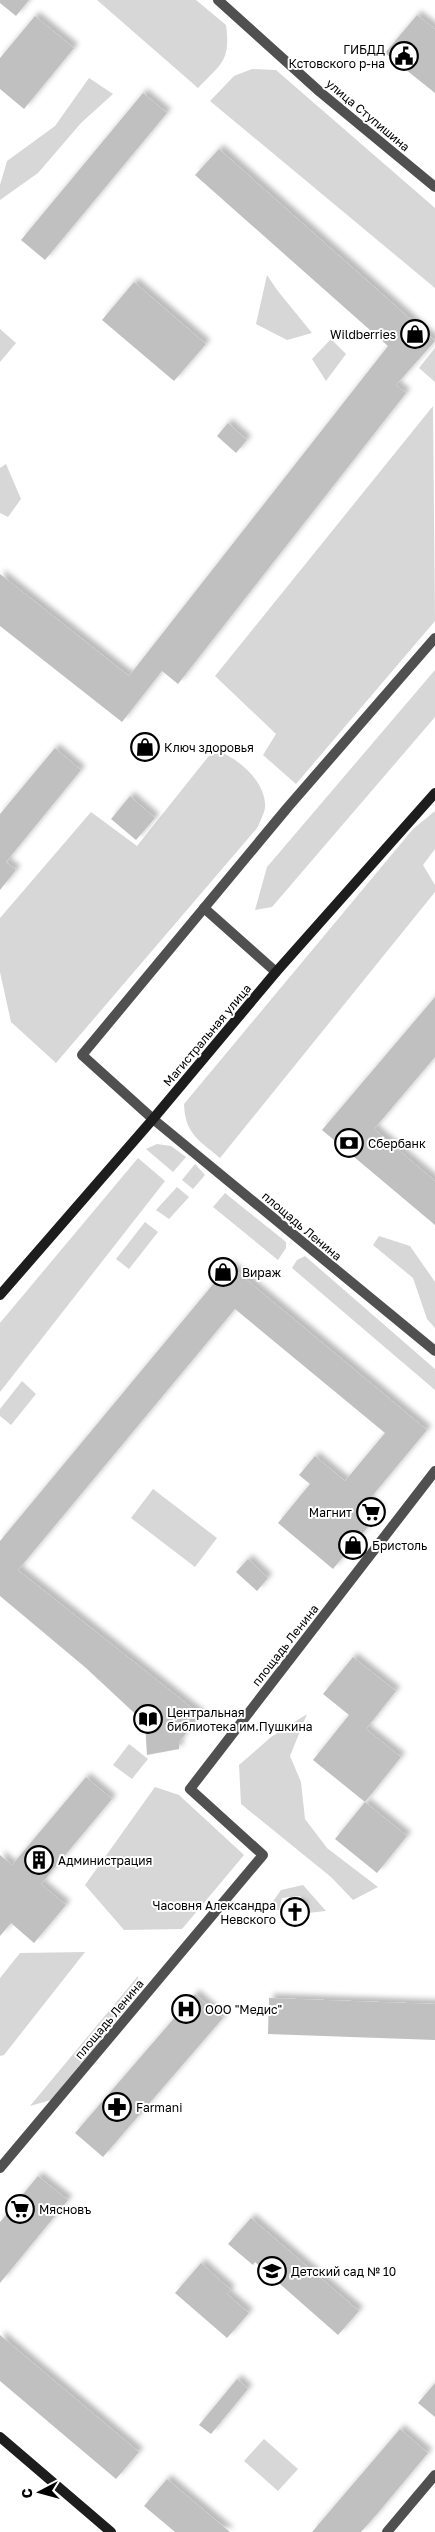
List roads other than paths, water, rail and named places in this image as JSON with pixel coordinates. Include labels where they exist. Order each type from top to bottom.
[{"type":"main road","name":"Магистральная улица","points":[[0,1295],[153,1119],[276,972],[435,793]]},
{"type":"main road","points":[[0,2438],[111,2532]]},
{"type":"street","name":"улица Ступишина","points":[[218,0],[320,92],[435,187]]},
{"type":"street","points":[[276,972],[204,908],[435,638]]},
{"type":"street","name":"площадь Ленина","points":[[204,908],[82,1055],[153,1119],[435,1351]]},
{"type":"street","name":"площадь Ленина","points":[[0,2168],[263,1855],[190,1789],[435,1471]]},
{"type":"street","points":[[387,2532],[435,2475]]},
{"type":"place","name":"ГИБДД Кстовского р-на","points":[[404,56]]},
{"type":"place","name":"Wildberries","points":[[415,334]]},
{"type":"place","name":"Ключ здоровья","points":[[145,747]]},
{"type":"place","name":"Сбербанк","points":[[349,1143]]},
{"type":"place","name":"Вираж","points":[[223,1272]]},
{"type":"place","name":"Магнит","points":[[371,1512]]},
{"type":"place","name":"Бристоль","points":[[353,1545]]},
{"type":"place","name":"Центральная библиотека им.Пушкина","points":[[148,1719]]},
{"type":"place","name":"Администрация","points":[[39,1860]]},
{"type":"place","name":"Часовня Александра Невского","points":[[295,1912]]},
{"type":"place","name":"ООО \"Медис\"","points":[[186,2009]]},
{"type":"place","name":"Farmani","points":[[117,2107]]},
{"type":"place","name":"Мясновъ","points":[[20,2209]]},
{"type":"place","name":"Детский сад № 10","points":[[272,2271]]}]
